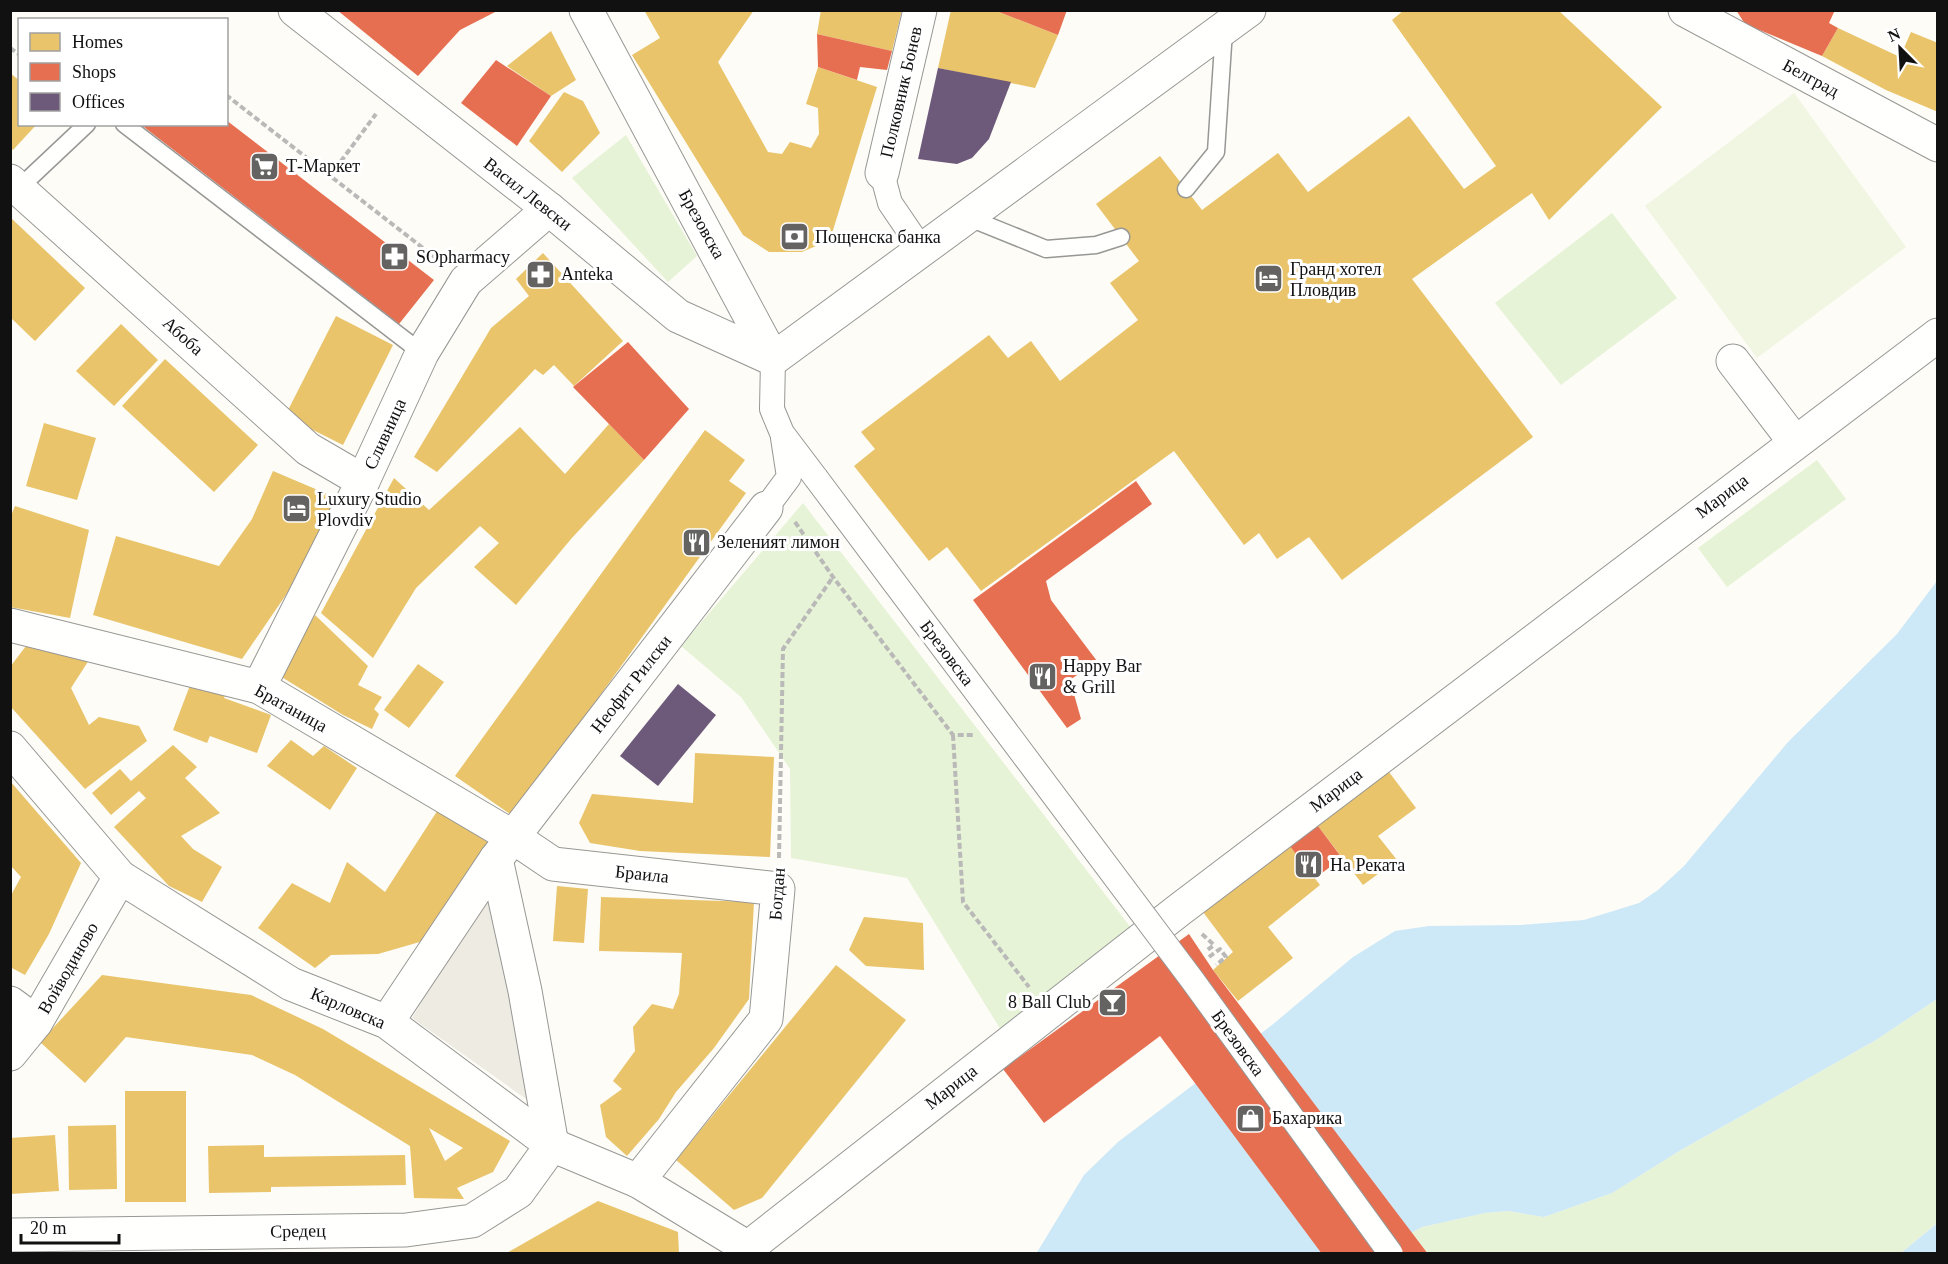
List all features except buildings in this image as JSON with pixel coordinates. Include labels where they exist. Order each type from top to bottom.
[{"type":"street","name":"Васил Левски","points":[[295,10],[549,209],[678,316],[773,359]]},
{"type":"street","name":"Брезовска","points":[[586,10],[773,359],[772,409],[782,433],[1193,981],[1391,1254]]},
{"type":"street","name":"Полковник Бонев","points":[[882,173],[920,10]]},
{"type":"street","name":"Белград","points":[[1685,10],[1938,145]]},
{"type":"street","points":[[773,359],[1236,20]]},
{"type":"street","points":[[882,173],[890,203],[922,250]]},
{"type":"street","name":"Абоба","points":[[15,185],[308,449],[363,481]]},
{"type":"street","name":"Сливница","points":[[259,687],[363,481],[422,353],[466,280],[549,209]]},
{"type":"street","name":"Марица","points":[[744,1251],[1046,1012],[1794,441],[1938,335]]},
{"type":"street","points":[[1733,361],[1794,441]]},
{"type":"street","points":[[766,508],[789,477],[782,433]]},
{"type":"street","name":"Неофит Рилски","points":[[387,1022],[504,848],[766,508]]},
{"type":"street","name":"Братаница","points":[[10,625],[259,687],[504,848]]},
{"type":"street","name":"Карловска","points":[[10,748],[120,877],[291,984],[387,1022],[552,1144],[638,1181],[744,1251]]},
{"type":"street","points":[[504,848],[525,991],[552,1144]]},
{"type":"street","name":"Браила","points":[[504,848],[553,864],[778,889]]},
{"type":"street","name":"Войводиново","points":[[10,1054],[36,1022],[120,877]]},
{"type":"street","name":"Богдан","points":[[638,1181],[766,1019],[778,889]]},
{"type":"street","points":[[10,1003],[36,1022]]},
{"type":"street","name":"Средец","points":[[10,1235],[406,1230],[472,1221],[518,1192],[552,1144]]},
{"type":"lane","points":[[1186,189],[1216,152],[1236,20]]},
{"type":"lane","points":[[15,185],[85,126]]},
{"type":"lane","points":[[127,126],[422,353]]},
{"type":"lane","points":[[967,217],[1046,249],[1096,245],[1121,237]]},
{"type":"path","points":[[330,176],[395,90]]},
{"type":"path","points":[[228,97],[466,280]]},
{"type":"path","name":"Богдан","points":[[778,889],[783,649],[833,577]]},
{"type":"path","points":[[953,735],[963,902],[1046,1012]]},
{"type":"green space","points":[[1794,93],[1906,247],[1757,358],[1645,206]]},
{"type":"green space","points":[[626,135],[697,256],[668,282],[572,178]]},
{"type":"green space","points":[[1612,213],[1677,298],[1561,385],[1495,303]]},
{"type":"green space","points":[[1817,460],[1846,499],[1727,587],[1698,548]]},
{"type":"green space","points":[[803,503],[1135,933],[1004,1035],[907,878],[791,858],[790,769],[741,697],[681,646]]},
{"type":"green space","points":[[1937,999],[1937,1223],[1901,1253],[1374,1254],[1422,1227],[1485,1213],[1508,1211],[1544,1217],[1612,1193],[1681,1150],[1876,1040]]},
{"type":"shaded area","points":[[489,887],[536,1106],[412,1018]]},
{"type":"water","points":[[1937,581],[1937,999],[1876,1040],[1681,1150],[1612,1193],[1544,1217],[1508,1211],[1485,1213],[1422,1227],[1374,1253],[1036,1254],[1084,1175],[1118,1142],[1272,1025],[1353,957],[1395,931],[1429,926],[1521,925],[1584,920],[1639,903],[1658,890],[1684,866],[1788,742],[1897,634]]},
{"type":"water","points":[[1937,1223],[1937,1253],[1901,1253],[1935,1225]]},
{"type":"place","name":"Т-Маркет","points":[[265,166]]},
{"type":"place","name":"Пощенска банка","points":[[794,237]]},
{"type":"place","name":"SOpharmacy","points":[[395,257]]},
{"type":"place","name":"Anteka","points":[[540,274]]},
{"type":"place","name":"Гранд хотел Пловдив","points":[[1269,279]]},
{"type":"place","name":"Luxury Studio Plovdiv","points":[[296,509]]},
{"type":"place","name":"Зеленият лимон","points":[[696,542]]},
{"type":"place","name":"Happy Bar & Grill","points":[[1042,676]]},
{"type":"place","name":"На Реката","points":[[1309,865]]},
{"type":"place","name":"8 Ball Club","points":[[1112,1002]]},
{"type":"place","name":"Бахарика","points":[[1251,1118]]}]
